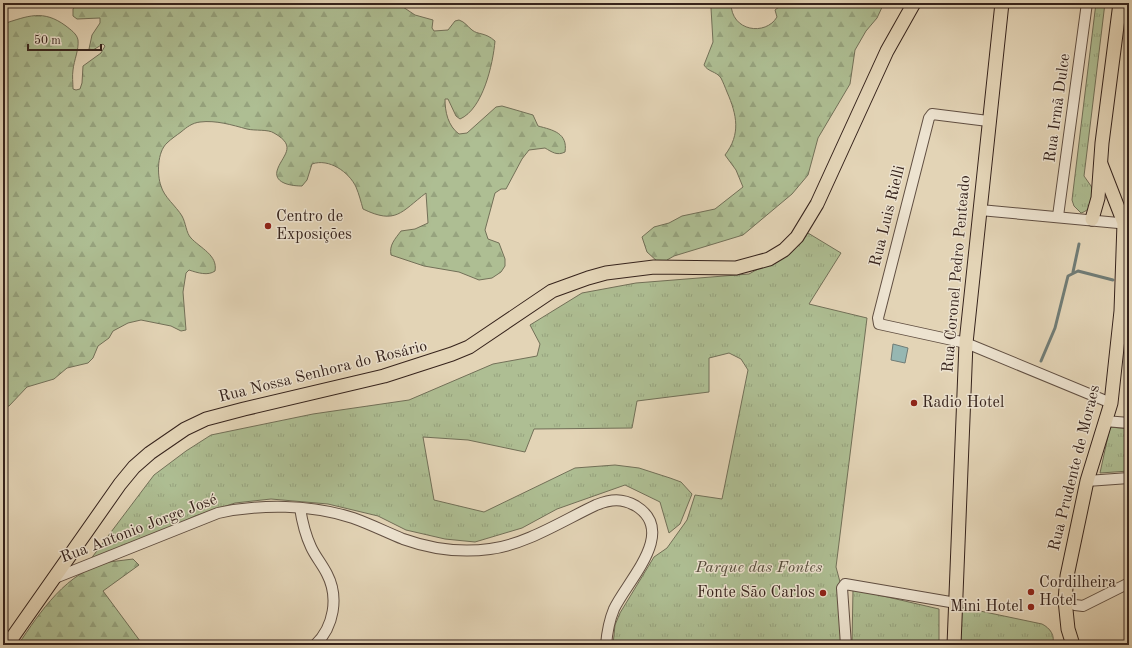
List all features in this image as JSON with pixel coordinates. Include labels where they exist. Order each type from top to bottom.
[{"type":"main road","name":"Rua Nossa Senhora do Rosário","points":[[7,645],[116,490],[134,467],[166,440],[185,429],[206,419],[384,376],[452,354],[469,347],[546,295],[588,278],[606,273],[654,267],[736,268],[769,259],[784,250],[797,237],[817,204],[887,51],[914,3]]},
{"type":"main road","name":"Rua Coronel Pedro Penteado","points":[[954,645],[966,343],[988,121],[1002,3]]},
{"type":"main road","points":[[1092,219],[1098,198],[1102,143],[1123,9]]},
{"type":"main road","points":[[1101,164],[1127,223]]},
{"type":"main road","name":"Rua Prudente de Moraes","points":[[1073,645],[1068,629],[1065,600],[1067,576],[1087,481],[1111,403],[1125,311],[1127,223]]},
{"type":"street","points":[[905,3],[905,19]]},
{"type":"street","name":"Rua Irmã Dulce","points":[[1058,216],[1087,3]]},
{"type":"street","name":"Rua Luis Rielli","points":[[966,343],[881,325],[879,324],[878,318],[928,120],[932,114],[988,121]]},
{"type":"street","points":[[980,210],[1127,223]]},
{"type":"street","points":[[966,343],[1111,403]]},
{"type":"street","points":[[1105,421],[1129,423]]},
{"type":"street","points":[[1087,481],[1129,478]]},
{"type":"street","name":"Rua Antonio Jorge José","points":[[55,578],[218,513],[262,507],[300,508],[353,518],[421,544],[466,551],[491,549],[523,540],[608,500],[620,500],[629,502],[647,516],[652,527],[653,537],[646,557],[614,610],[609,623],[606,645]]},
{"type":"street","points":[[300,508],[303,526],[311,547],[327,575],[334,600],[332,618],[325,632],[315,645]]},
{"type":"street","points":[[1065,600],[1075,605],[1083,606],[1129,583]]},
{"type":"street","points":[[846,645],[842,588],[845,584],[956,603]]},
{"type":"green space","points":[[77,3],[362,3],[367,7],[384,3],[397,3],[415,15],[433,20],[432,28],[434,31],[448,30],[455,21],[459,20],[474,32],[488,36],[495,41],[489,73],[481,96],[475,106],[468,114],[460,119],[456,116],[448,99],[445,99],[447,114],[455,131],[459,134],[467,133],[496,107],[502,106],[533,115],[538,126],[558,133],[564,140],[565,152],[557,154],[545,148],[529,150],[522,159],[506,189],[501,189],[495,193],[485,230],[488,239],[499,243],[505,259],[505,266],[501,272],[492,278],[479,280],[459,272],[424,266],[391,255],[392,245],[401,231],[415,229],[428,223],[426,193],[398,214],[383,216],[374,214],[363,209],[357,190],[349,176],[332,165],[325,163],[312,164],[307,180],[302,186],[289,185],[278,179],[277,171],[287,147],[286,143],[274,133],[247,129],[218,122],[200,122],[192,124],[167,143],[161,152],[159,164],[160,181],[167,198],[182,216],[189,236],[208,252],[214,260],[215,265],[215,271],[212,273],[206,274],[189,270],[186,273],[183,292],[186,330],[181,331],[171,326],[141,320],[128,323],[113,331],[109,338],[98,346],[93,358],[88,363],[67,368],[54,379],[27,387],[9,406],[3,407],[3,24],[28,17],[43,16],[50,17],[58,21],[72,31],[78,40],[73,72],[73,89],[80,89],[82,83],[83,66],[101,53],[105,46],[103,44],[93,50],[89,49],[92,35],[100,23],[100,18],[77,19],[73,16],[73,9]]},
{"type":"green space","points":[[714,3],[731,3],[733,13],[737,20],[750,28],[758,29],[772,23],[777,17],[775,10],[784,3],[884,3],[877,18],[866,31],[855,50],[850,84],[818,138],[808,175],[792,194],[743,235],[674,256],[667,260],[668,261],[658,262],[647,252],[642,237],[654,227],[669,223],[682,216],[715,209],[743,187],[736,170],[725,155],[730,147],[735,132],[736,124],[733,109],[721,78],[704,65],[713,42],[711,8]]},
{"type":"green space","points":[[1096,3],[1105,3],[1084,176],[1091,186],[1094,194],[1091,206],[1081,213],[1074,206],[1072,200]]},
{"type":"green space","name":"Parque das Fontes","points":[[808,233],[841,253],[809,304],[867,318],[836,567],[840,582],[843,645],[613,645],[615,625],[620,613],[654,557],[667,548],[687,520],[695,495],[722,499],[748,370],[741,359],[729,353],[709,358],[709,392],[637,401],[632,428],[534,429],[525,452],[468,440],[423,437],[434,500],[484,512],[575,468],[615,465],[639,468],[681,482],[692,494],[680,524],[669,533],[660,502],[625,485],[557,509],[522,528],[475,542],[445,539],[406,530],[378,516],[328,504],[271,499],[235,503],[195,516],[142,542],[90,560],[154,475],[186,451],[211,435],[313,414],[409,400],[493,364],[537,356],[540,344],[530,325],[582,293],[636,283],[749,274],[788,252]]},
{"type":"green space","points":[[1110,427],[1129,429],[1129,471],[1100,473]]},
{"type":"green space","points":[[133,559],[139,565],[103,591],[143,645],[18,645],[56,594],[80,574],[109,562]]},
{"type":"green space","points":[[853,589],[939,609],[939,645],[852,645]]},
{"type":"green space","points":[[961,607],[1042,624],[1048,628],[1053,635],[1052,645],[960,645]]},
{"type":"water","points":[[893,344],[908,348],[905,363],[891,360]]},
{"type":"waterway","points":[[1073,272],[1079,244]]},
{"type":"waterway","points":[[1041,361],[1055,328],[1068,276],[1078,271],[1113,280]]},
{"type":"place","name":"Centro de Exposições","points":[[268,226]]},
{"type":"place","name":"Radio Hotel","points":[[914,403]]},
{"type":"place","name":"Cordilheira Hotel","points":[[1031,592]]},
{"type":"place","name":"Fonte São Carlos","points":[[823,593]]},
{"type":"place","name":"Mini Hotel","points":[[1031,607]]}]
